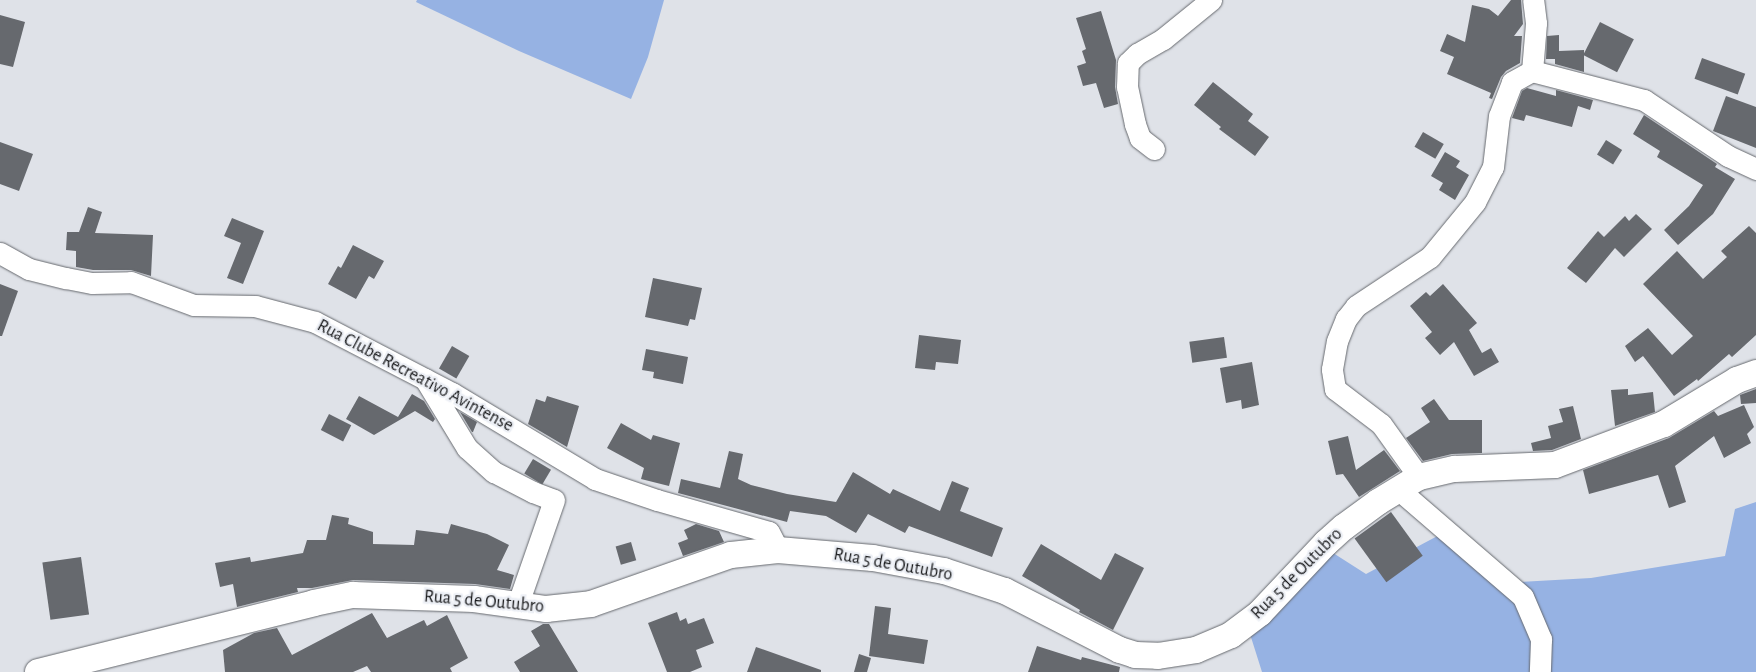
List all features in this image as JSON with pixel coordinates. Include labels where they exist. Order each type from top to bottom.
[{"type":"street","points":[[1532,71],[1536,23],[1533,0]]},
{"type":"street","points":[[1154,149],[1140,138],[1135,124],[1127,87],[1128,63],[1136,54],[1162,39],[1207,1]]},
{"type":"street","points":[[1540,672],[1541,639],[1523,597],[1408,483],[1381,424],[1335,389],[1332,369],[1337,341],[1346,319],[1356,306],[1430,257],[1475,202],[1493,167],[1499,116],[1512,82],[1532,71],[1644,100],[1728,156],[1756,169]]},
{"type":"street","name":"Rua Clube Recreativo Avintense","points":[[0,254],[29,269],[66,278],[92,283],[131,282],[194,305],[255,306],[315,322],[425,379],[529,438],[595,479],[657,500],[769,532],[778,550]]},
{"type":"street","name":"Rua 5 de Outubro","points":[[38,672],[305,605],[353,595],[474,599],[546,609],[591,604],[731,555],[778,550],[873,558],[944,571],[1005,591],[1120,650],[1142,664],[1196,650],[1231,635],[1260,613],[1326,543],[1344,527],[1408,483],[1456,469],[1555,465],[1664,424],[1737,380],[1756,373]]},
{"type":"street","points":[[425,379],[467,448],[494,472],[533,492],[554,500],[517,606]]},
{"type":"shaded area","points":[[417,0],[664,0],[648,57],[631,99],[519,51],[416,2]]},
{"type":"shaded area","points":[[1756,502],[1756,672],[1262,672],[1250,634],[1330,551],[1366,574],[1445,532],[1520,582],[1591,578],[1725,556],[1735,509]]},
{"type":"building","points":[[1511,0],[1521,0],[1523,24],[1514,36],[1522,36],[1520,63],[1506,71],[1501,77],[1492,99],[1489,98],[1491,93],[1447,74],[1454,57],[1440,51],[1447,34],[1465,42],[1472,5],[1489,9],[1498,16]]},
{"type":"building","points":[[1101,11],[1116,60],[1115,87],[1118,104],[1104,108],[1096,83],[1083,86],[1077,66],[1086,63],[1082,51],[1086,49],[1076,18]]},
{"type":"building","points":[[0,15],[25,22],[13,67],[0,64]]},
{"type":"building","points":[[1600,22],[1634,39],[1617,72],[1583,55]]},
{"type":"building","points":[[1559,35],[1559,51],[1584,50],[1584,72],[1555,64],[1555,59],[1546,59],[1547,36]]},
{"type":"building","points":[[1702,58],[1745,74],[1738,94],[1694,79]]},
{"type":"building","points":[[1213,82],[1253,114],[1248,121],[1269,137],[1255,156],[1219,129],[1221,127],[1194,105]]},
{"type":"building","points":[[1527,88],[1556,96],[1556,90],[1593,100],[1590,110],[1578,106],[1572,127],[1526,115],[1524,121],[1512,118],[1522,91]]},
{"type":"building","points":[[1726,96],[1756,107],[1756,148],[1713,131]]},
{"type":"building","points":[[1644,115],[1717,164],[1715,167],[1735,179],[1713,214],[1678,245],[1664,230],[1689,206],[1703,185],[1657,157],[1660,151],[1633,134]]},
{"type":"building","points":[[1423,132],[1444,144],[1435,159],[1414,147]]},
{"type":"building","points":[[1606,140],[1622,150],[1613,164],[1597,154]]},
{"type":"building","points":[[0,142],[33,154],[19,191],[0,184]]},
{"type":"building","points":[[1445,152],[1460,161],[1456,167],[1469,175],[1455,200],[1439,190],[1443,183],[1431,176]]},
{"type":"building","points":[[88,207],[102,212],[95,233],[153,235],[151,276],[131,270],[93,270],[76,267],[76,251],[66,250],[67,232],[79,232]]},
{"type":"building","points":[[1636,214],[1652,229],[1624,257],[1615,248],[1586,283],[1567,268],[1598,231],[1604,237],[1625,216],[1629,221]]},
{"type":"building","points":[[232,218],[264,231],[243,284],[227,278],[241,243],[224,236]]},
{"type":"building","points":[[1749,226],[1756,233],[1756,335],[1732,357],[1729,354],[1698,381],[1697,379],[1674,396],[1643,356],[1635,362],[1625,346],[1648,328],[1672,355],[1693,336],[1643,284],[1677,251],[1703,279],[1727,257],[1721,251]]},
{"type":"building","points":[[353,245],[384,261],[374,279],[369,276],[356,299],[328,284],[338,266],[341,268]]},
{"type":"building","points":[[653,278],[702,288],[695,320],[690,319],[688,326],[645,317]]},
{"type":"building","points":[[0,284],[18,291],[2,336],[0,336]]},
{"type":"building","points":[[1443,284],[1477,323],[1469,330],[1482,353],[1491,348],[1499,362],[1474,376],[1454,342],[1440,355],[1425,338],[1432,332],[1410,306],[1426,292],[1430,296]]},
{"type":"building","points":[[919,335],[961,340],[958,364],[936,362],[935,370],[915,368]]},
{"type":"building","points":[[1224,337],[1227,358],[1192,363],[1189,342]]},
{"type":"building","points":[[452,346],[469,356],[456,379],[439,369]]},
{"type":"building","points":[[646,349],[688,357],[683,384],[653,378],[654,372],[642,370]]},
{"type":"building","points":[[1252,362],[1259,405],[1242,409],[1241,400],[1226,403],[1220,368]]},
{"type":"building","points":[[1628,389],[1628,395],[1653,392],[1655,412],[1615,426],[1611,390]]},
{"type":"building","points":[[1756,389],[1756,403],[1741,404],[1740,395]]},
{"type":"building","points":[[412,394],[424,401],[435,419],[433,422],[415,411],[374,435],[346,419],[359,396],[398,417]]},
{"type":"building","points":[[547,396],[579,406],[567,447],[528,424],[536,399],[545,402]]},
{"type":"building","points":[[1434,399],[1449,420],[1482,420],[1482,453],[1452,454],[1423,461],[1406,438],[1430,422],[1421,408]]},
{"type":"building","points":[[1744,405],[1754,427],[1747,434],[1751,443],[1724,458],[1714,436],[1675,466],[1686,502],[1669,508],[1658,475],[1589,494],[1583,470],[1669,438],[1714,411],[1718,416]]},
{"type":"building","points":[[1573,406],[1581,439],[1552,450],[1533,451],[1531,443],[1551,438],[1548,426],[1563,422],[1559,409]]},
{"type":"building","points":[[460,412],[477,422],[473,432],[472,432]]},
{"type":"building","points":[[329,414],[351,425],[343,441],[321,430]]},
{"type":"building","points":[[621,423],[651,440],[653,435],[680,443],[669,486],[641,479],[644,468],[607,448]]},
{"type":"building","points":[[1348,436],[1356,470],[1384,450],[1400,471],[1359,497],[1343,474],[1336,475],[1328,441]]},
{"type":"building","points":[[729,451],[743,454],[738,479],[751,485],[787,494],[836,502],[853,472],[890,494],[893,489],[940,511],[952,481],[969,488],[960,511],[1003,528],[992,557],[909,526],[905,533],[868,514],[856,533],[826,516],[790,511],[787,522],[678,493],[681,479],[720,488]]},
{"type":"building","points":[[533,459],[551,470],[542,484],[524,474]]},
{"type":"building","points":[[1391,512],[1423,556],[1386,582],[1355,538]]},
{"type":"building","points":[[332,515],[349,518],[348,524],[373,532],[373,544],[414,545],[416,530],[448,534],[451,524],[487,534],[509,545],[497,570],[514,575],[510,589],[475,584],[353,580],[312,588],[297,588],[298,592],[237,607],[233,584],[220,587],[215,563],[250,557],[251,562],[303,553],[307,540],[326,540]]},
{"type":"building","points":[[696,524],[719,531],[724,542],[683,556],[678,543],[688,539],[684,530]]},
{"type":"building","points":[[631,542],[636,560],[621,565],[616,546]]},
{"type":"building","points":[[1041,544],[1101,580],[1115,553],[1144,568],[1113,630],[1079,612],[1080,610],[1022,576]]},
{"type":"building","points":[[81,557],[89,614],[50,620],[42,562]]},
{"type":"building","points":[[875,606],[891,608],[888,634],[928,640],[924,664],[869,656]]},
{"type":"building","points":[[677,612],[680,621],[686,618],[688,624],[704,618],[714,643],[696,650],[702,667],[690,672],[667,672],[648,623]]},
{"type":"building","points":[[372,613],[387,638],[424,620],[427,626],[447,615],[468,658],[450,668],[452,672],[371,672],[367,666],[353,672],[225,672],[223,650],[254,633],[277,628],[292,655]]},
{"type":"building","points":[[543,624],[549,624],[578,672],[520,672],[514,662],[540,646],[531,631]]},
{"type":"building","points":[[1037,646],[1081,660],[1082,657],[1120,667],[1119,672],[1028,672]]},
{"type":"building","points":[[756,647],[821,670],[821,672],[747,672]]},
{"type":"building","points":[[859,654],[871,658],[867,672],[854,672]]}]
